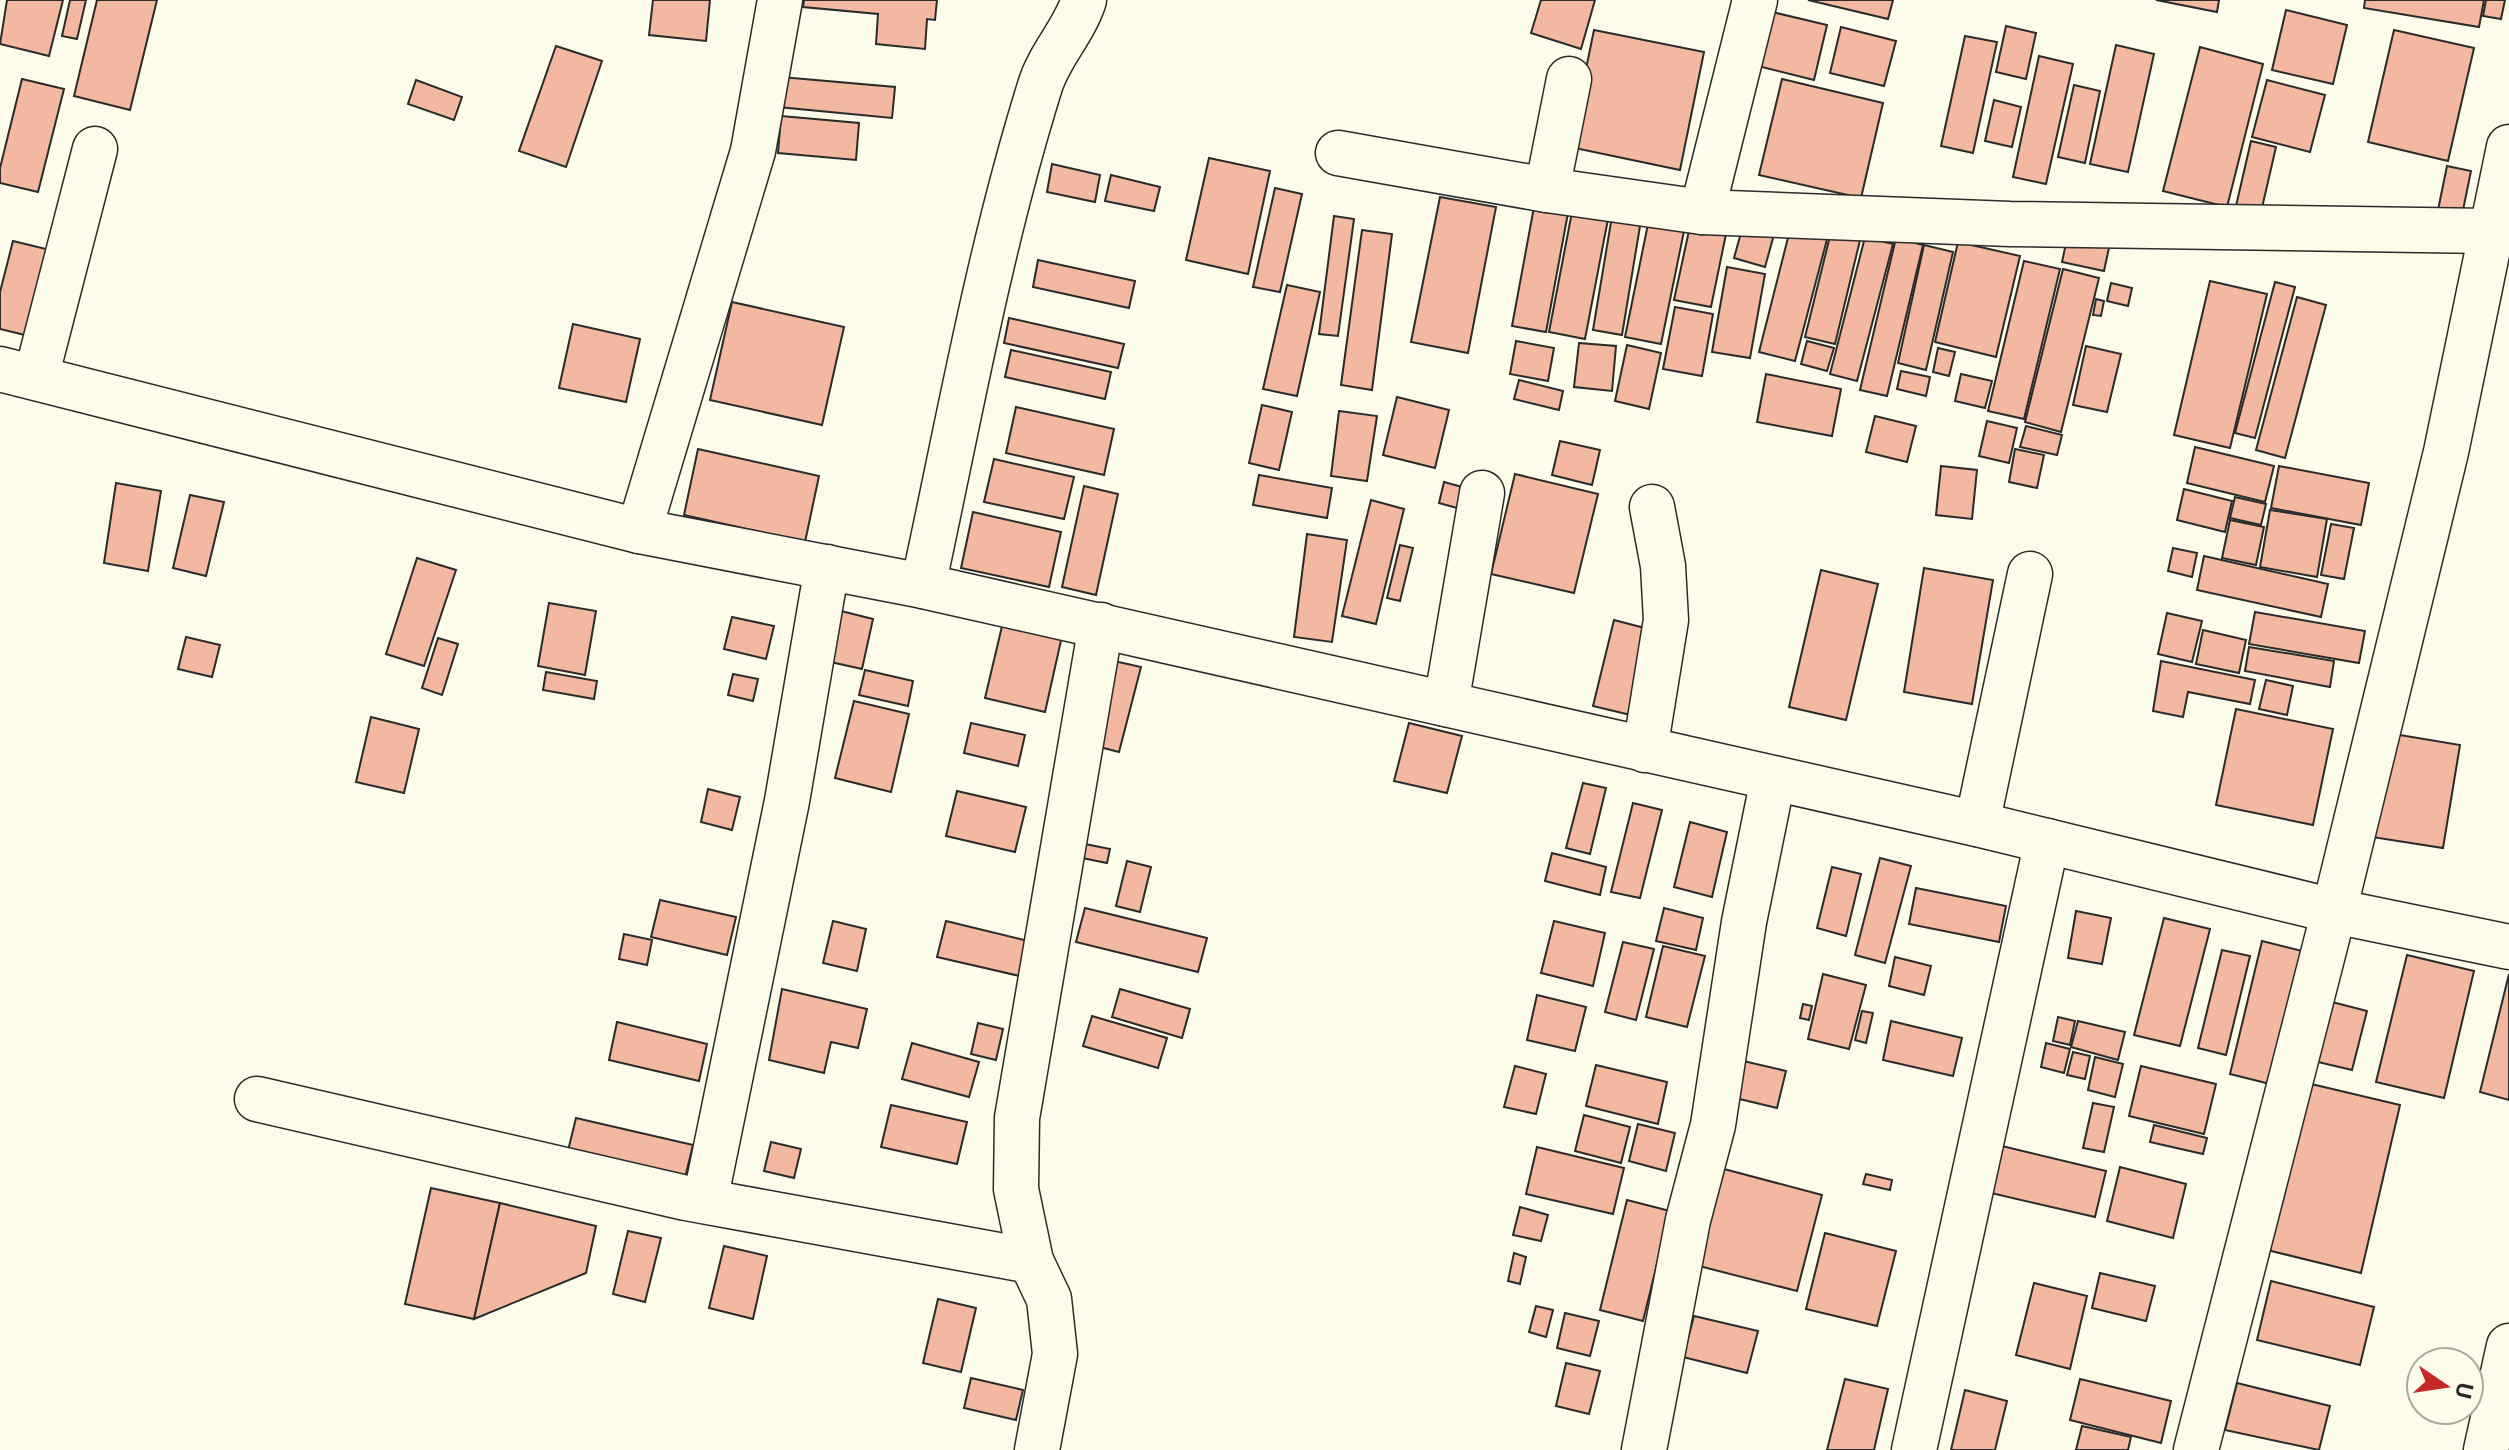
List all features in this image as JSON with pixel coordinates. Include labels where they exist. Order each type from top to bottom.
[{"type":"street","points":[[639,531],[753,151],[780,0]]},
{"type":"street","points":[[923,586],[1017,167],[1041,82],[1078,20],[1084,0]]},
{"type":"street","points":[[1702,212],[1755,0]]},
{"type":"street","points":[[1547,190],[1569,79]]},
{"type":"street","points":[[2196,1450],[2334,911],[2467,360],[2489,231],[2509,148]]},
{"type":"street","points":[[95,149],[18,373],[639,531],[923,586],[1101,625],[1977,824],[2334,911],[2509,947]]},
{"type":"street","points":[[1338,153],[1547,190],[1702,212],[2010,224],[2489,231]]},
{"type":"street","points":[[1446,704],[1482,493]]},
{"type":"street","points":[[1645,750],[1666,620],[1663,566],[1652,507]]},
{"type":"street","points":[[705,1201],[787,801],[827,567]]},
{"type":"street","points":[[1977,824],[2030,574]]},
{"type":"street","points":[[1037,1450],[1055,1354],[1049,1299],[1031,1261],[1016,1189],[1017,1118],[1101,625]]},
{"type":"street","points":[[1644,1450],[1688,1220],[1713,1125],[1744,922],[1773,779]]},
{"type":"street","points":[[1914,1450],[2047,841]]},
{"type":"street","points":[[257,1099],[705,1201],[1031,1261]]},
{"type":"street","points":[[2486,1450],[2509,1346]]},
{"type":"building","points":[[7,0],[63,0],[49,56],[0,44]]},
{"type":"building","points":[[70,0],[86,0],[77,39],[62,36]]},
{"type":"building","points":[[97,0],[157,0],[130,110],[74,96]]},
{"type":"building","points":[[653,0],[710,0],[706,41],[649,35]]},
{"type":"building","points":[[804,0],[937,0],[935,20],[927,19],[925,49],[876,44],[878,14],[803,7]]},
{"type":"building","points":[[1541,0],[1595,0],[1581,49],[1531,33]]},
{"type":"building","points":[[1808,0],[1893,0],[1888,19]]},
{"type":"building","points":[[2156,0],[2219,0],[2217,12]]},
{"type":"building","points":[[2365,0],[2484,0],[2479,27],[2364,8]]},
{"type":"building","points":[[2486,0],[2505,0],[2501,19],[2483,16]]},
{"type":"building","points":[[2286,10],[2347,25],[2333,84],[2272,70]]},
{"type":"building","points":[[1768,11],[1827,25],[1814,80],[1754,65]]},
{"type":"building","points":[[2006,26],[2036,33],[2026,79],[1996,72]]},
{"type":"building","points":[[1841,27],[1896,41],[1884,86],[1830,73]]},
{"type":"building","points":[[1594,30],[1704,52],[1680,170],[1570,147]]},
{"type":"building","points":[[2394,30],[2474,48],[2448,161],[2368,142]]},
{"type":"building","points":[[1965,36],[1997,42],[1973,153],[1941,146]]},
{"type":"building","points":[[2116,45],[2154,54],[2128,172],[2090,164]]},
{"type":"building","points":[[556,46],[602,61],[566,167],[519,151]]},
{"type":"building","points":[[2200,47],[2263,64],[2227,207],[2163,191]]},
{"type":"building","points":[[2039,56],[2073,64],[2046,184],[2013,177]]},
{"type":"building","points":[[781,77],[895,87],[892,118],[778,107]]},
{"type":"building","points":[[22,79],[64,89],[38,192],[0,183],[0,168]]},
{"type":"building","points":[[1782,79],[1883,103],[1861,198],[1759,175]]},
{"type":"building","points":[[416,80],[462,97],[454,120],[408,104]]},
{"type":"building","points":[[2267,80],[2325,95],[2310,152],[2252,137]]},
{"type":"building","points":[[2074,85],[2100,91],[2085,163],[2058,157]]},
{"type":"building","points":[[1994,100],[2021,107],[2012,147],[1985,141]]},
{"type":"building","points":[[781,116],[859,123],[856,160],[778,153]]},
{"type":"building","points":[[2251,141],[2276,147],[2261,212],[2236,206]]},
{"type":"building","points":[[1209,158],[1270,171],[1248,274],[1186,260]]},
{"type":"building","points":[[1052,164],[1100,175],[1095,202],[1047,192]]},
{"type":"building","points":[[2447,166],[2471,171],[2462,215],[2438,210]]},
{"type":"building","points":[[1111,175],[1160,187],[1154,211],[1105,201]]},
{"type":"building","points":[[1275,188],[1302,194],[1280,292],[1253,287]]},
{"type":"building","points":[[1440,197],[1496,207],[1468,353],[1411,342]]},
{"type":"building","points":[[1534,207],[1568,213],[1546,332],[1512,326]]},
{"type":"building","points":[[1572,212],[1608,219],[1585,339],[1549,332]]},
{"type":"building","points":[[1334,216],[1354,219],[1338,336],[1319,334]]},
{"type":"building","points":[[1612,216],[1641,220],[1622,335],[1593,330]]},
{"type":"building","points":[[1793,218],[1830,228],[1795,361],[1759,352]]},
{"type":"building","points":[[1744,222],[1775,231],[1765,267],[1734,258]]},
{"type":"building","points":[[1648,224],[1684,231],[1661,344],[1625,337]]},
{"type":"building","points":[[1690,226],[1726,234],[1711,307],[1674,300]]},
{"type":"building","points":[[1832,228],[1861,236],[1835,344],[1805,337]]},
{"type":"building","points":[[1362,230],[1392,234],[1372,390],[1341,385]]},
{"type":"building","points":[[2068,234],[2110,243],[2104,271],[2062,262]]},
{"type":"building","points":[[1865,237],[1893,244],[1857,381],[1830,374]]},
{"type":"building","points":[[1896,238],[1923,245],[1887,396],[1860,390]]},
{"type":"building","points":[[13,241],[50,250],[29,336],[0,329],[0,292]]},
{"type":"building","points":[[1958,242],[2020,256],[1996,357],[1935,342]]},
{"type":"building","points":[[1924,245],[1953,252],[1926,370],[1898,363]]},
{"type":"building","points":[[1038,260],[1135,281],[1129,308],[1033,287]]},
{"type":"building","points":[[2024,261],[2060,269],[2024,419],[1988,411]]},
{"type":"building","points":[[1727,267],[1765,274],[1750,358],[1712,352]]},
{"type":"building","points":[[2063,269],[2099,278],[2061,432],[2025,422]]},
{"type":"building","points":[[2210,281],[2267,294],[2230,448],[2174,435]]},
{"type":"building","points":[[2275,282],[2295,287],[2255,438],[2235,433]]},
{"type":"building","points":[[2111,283],[2132,288],[2128,306],[2107,301]]},
{"type":"building","points":[[1287,285],[1320,292],[1297,396],[1263,389]]},
{"type":"building","points":[[2297,297],[2326,305],[2285,458],[2256,450]]},
{"type":"building","points":[[2096,299],[2104,301],[2101,316],[2093,315]]},
{"type":"building","points":[[732,302],[844,327],[822,425],[710,400]]},
{"type":"building","points":[[1675,307],[1713,314],[1702,376],[1663,369]]},
{"type":"building","points":[[1009,318],[1124,344],[1118,368],[1004,343]]},
{"type":"building","points":[[573,324],[640,339],[626,402],[559,388]]},
{"type":"building","points":[[1516,341],[1554,348],[1548,381],[1510,374]]},
{"type":"building","points":[[1807,341],[1834,348],[1827,371],[1801,364]]},
{"type":"building","points":[[1579,343],[1616,346],[1612,391],[1574,387]]},
{"type":"building","points":[[1627,345],[1661,353],[1649,409],[1615,401]]},
{"type":"building","points":[[2086,346],[2121,354],[2107,412],[2073,405]]},
{"type":"building","points":[[1938,348],[1955,352],[1949,376],[1933,372]]},
{"type":"building","points":[[1011,350],[1111,372],[1105,399],[1005,377]]},
{"type":"building","points":[[1901,371],[1930,377],[1926,396],[1897,389]]},
{"type":"building","points":[[1766,374],[1841,389],[1832,436],[1757,422]]},
{"type":"building","points":[[1961,374],[1992,381],[1985,408],[1955,401]]},
{"type":"building","points":[[1519,380],[1563,391],[1559,410],[1514,399]]},
{"type":"building","points":[[1397,397],[1449,410],[1435,468],[1383,455]]},
{"type":"building","points":[[1262,405],[1292,412],[1279,470],[1249,463]]},
{"type":"building","points":[[1016,407],[1114,429],[1104,475],[1006,453]]},
{"type":"building","points":[[1339,411],[1377,416],[1367,481],[1331,476]]},
{"type":"building","points":[[1875,416],[1916,426],[1907,462],[1866,452]]},
{"type":"building","points":[[1987,421],[2017,428],[2009,463],[1979,456]]},
{"type":"building","points":[[2026,426],[2062,435],[2057,455],[2020,447]]},
{"type":"building","points":[[1560,441],[1600,450],[1592,485],[1552,475]]},
{"type":"building","points":[[2195,447],[2274,466],[2265,502],[2187,483]]},
{"type":"building","points":[[698,449],[819,476],[805,542],[684,515]]},
{"type":"building","points":[[2015,449],[2044,455],[2037,488],[2009,482]]},
{"type":"building","points":[[994,459],[1074,477],[1064,519],[984,502]]},
{"type":"building","points":[[1941,466],[1977,470],[1972,519],[1936,515]]},
{"type":"building","points":[[2279,466],[2369,483],[2361,525],[2271,508]]},
{"type":"building","points":[[1515,474],[1598,494],[1574,593],[1491,574]]},
{"type":"building","points":[[1259,475],[1332,488],[1327,518],[1253,505]]},
{"type":"building","points":[[1444,482],[1462,487],[1457,508],[1439,503]]},
{"type":"building","points":[[116,483],[161,491],[148,571],[104,563]]},
{"type":"building","points":[[1084,486],[1118,494],[1096,595],[1062,587]]},
{"type":"building","points":[[2184,489],[2232,501],[2225,532],[2177,520]]},
{"type":"building","points":[[190,495],[224,502],[206,576],[173,568]]},
{"type":"building","points":[[2235,497],[2266,504],[2261,525],[2230,518]]},
{"type":"building","points":[[1371,500],[1404,509],[1376,624],[1342,616]]},
{"type":"building","points":[[2270,510],[2327,519],[2317,577],[2260,567]]},
{"type":"building","points":[[973,512],[1061,532],[1049,587],[961,568]]},
{"type":"building","points":[[2230,520],[2264,527],[2256,565],[2222,558]]},
{"type":"building","points":[[2331,524],[2354,528],[2344,579],[2321,575]]},
{"type":"building","points":[[1307,534],[1347,540],[1332,642],[1294,637]]},
{"type":"building","points":[[1400,545],[1413,548],[1400,601],[1387,598]]},
{"type":"building","points":[[2173,548],[2197,553],[2192,577],[2168,571]]},
{"type":"building","points":[[2204,556],[2328,584],[2321,617],[2197,590]]},
{"type":"building","points":[[417,558],[456,570],[424,666],[386,654]]},
{"type":"building","points":[[1924,568],[1993,580],[1972,704],[1904,692]]},
{"type":"building","points":[[1821,570],[1878,584],[1846,720],[1789,707]]},
{"type":"building","points":[[549,603],[596,611],[585,675],[538,666]]},
{"type":"building","points":[[829,608],[873,619],[862,669],[817,659]]},
{"type":"building","points":[[2255,612],[2365,631],[2359,663],[2249,644]]},
{"type":"building","points":[[2167,613],[2202,621],[2192,662],[2158,654]]},
{"type":"building","points":[[732,617],[774,626],[766,659],[724,649]]},
{"type":"building","points":[[1614,620],[1660,632],[1639,717],[1593,706]]},
{"type":"building","points":[[1003,622],[1062,636],[1045,712],[985,698]]},
{"type":"building","points":[[2203,630],[2246,640],[2239,673],[2196,664]]},
{"type":"building","points":[[186,637],[220,645],[212,677],[178,669]]},
{"type":"building","points":[[438,638],[458,644],[442,695],[422,688]]},
{"type":"building","points":[[2249,647],[2334,661],[2330,687],[2245,671]]},
{"type":"building","points":[[1105,659],[1141,667],[1119,752],[1084,743]]},
{"type":"building","points":[[2161,661],[2255,680],[2250,704],[2188,692],[2183,717],[2153,711]]},
{"type":"building","points":[[865,670],[913,681],[908,706],[859,695]]},
{"type":"building","points":[[546,672],[597,681],[594,699],[543,690]]},
{"type":"building","points":[[733,674],[758,679],[753,701],[728,695]]},
{"type":"building","points":[[2266,680],[2293,686],[2287,715],[2259,709]]},
{"type":"building","points":[[854,701],[909,714],[891,792],[835,778]]},
{"type":"building","points":[[2236,709],[2333,729],[2313,825],[2216,805]]},
{"type":"building","points":[[371,717],[419,729],[404,793],[356,782]]},
{"type":"building","points":[[971,723],[1025,735],[1018,766],[964,753]]},
{"type":"building","points":[[1409,723],[1462,736],[1447,793],[1394,781]]},
{"type":"building","points":[[2388,733],[2460,745],[2443,848],[2372,837]]},
{"type":"building","points":[[1583,783],[1606,788],[1590,854],[1566,848]]},
{"type":"building","points":[[708,789],[740,797],[732,830],[701,822]]},
{"type":"building","points":[[957,791],[1026,807],[1015,852],[946,836]]},
{"type":"building","points":[[1633,803],[1662,810],[1640,898],[1611,892]]},
{"type":"building","points":[[1690,822],[1727,832],[1712,897],[1674,887]]},
{"type":"building","points":[[1085,844],[1110,849],[1107,863],[1082,858]]},
{"type":"building","points":[[1552,853],[1606,867],[1600,895],[1545,881]]},
{"type":"building","points":[[1880,858],[1911,866],[1885,963],[1855,955]]},
{"type":"building","points":[[1127,861],[1151,867],[1140,912],[1116,906]]},
{"type":"building","points":[[1832,867],[1861,874],[1846,936],[1817,928]]},
{"type":"building","points":[[1916,888],[2006,906],[1999,942],[1909,924]]},
{"type":"building","points":[[660,900],[736,917],[727,955],[651,937]]},
{"type":"building","points":[[1085,908],[1207,938],[1198,972],[1076,942]]},
{"type":"building","points":[[1664,908],[1703,918],[1696,950],[1656,941]]},
{"type":"building","points":[[2076,911],[2111,918],[2102,964],[2068,958]]},
{"type":"building","points":[[2164,918],[2210,929],[2180,1046],[2134,1035]]},
{"type":"building","points":[[833,921],[866,929],[857,971],[823,963]]},
{"type":"building","points":[[946,921],[1032,942],[1024,977],[937,957]]},
{"type":"building","points":[[1554,921],[1605,933],[1593,986],[1541,973]]},
{"type":"building","points":[[624,934],[652,940],[647,965],[619,959]]},
{"type":"building","points":[[2262,941],[2306,952],[2274,1085],[2230,1074]]},
{"type":"building","points":[[1623,942],[1654,949],[1636,1020],[1605,1012]]},
{"type":"building","points":[[1663,946],[1705,956],[1687,1027],[1646,1017]]},
{"type":"building","points":[[2222,950],[2250,956],[2226,1055],[2198,1048]]},
{"type":"building","points":[[2407,955],[2474,971],[2444,1098],[2376,1082]]},
{"type":"building","points":[[1895,957],[1931,966],[1924,995],[1889,986]]},
{"type":"building","points":[[1823,974],[1866,985],[1849,1049],[1808,1039]]},
{"type":"building","points":[[2509,974],[2509,1100],[2480,1092]]},
{"type":"building","points":[[782,989],[867,1009],[858,1048],[831,1042],[824,1073],[769,1060]]},
{"type":"building","points":[[1120,989],[1190,1009],[1182,1038],[1112,1017]]},
{"type":"building","points":[[1537,995],[1586,1007],[1575,1051],[1527,1040]]},
{"type":"building","points":[[2332,1002],[2367,1011],[2352,1070],[2318,1062]]},
{"type":"building","points":[[1803,1004],[1812,1006],[1809,1020],[1800,1018]]},
{"type":"building","points":[[1862,1011],[1873,1013],[1866,1043],[1855,1040]]},
{"type":"building","points":[[1092,1016],[1167,1038],[1158,1068],[1083,1046]]},
{"type":"building","points":[[2058,1017],[2075,1021],[2070,1045],[2053,1041]]},
{"type":"building","points":[[1891,1021],[1962,1038],[1953,1076],[1883,1060]]},
{"type":"building","points":[[2078,1021],[2125,1032],[2118,1060],[2071,1047]]},
{"type":"building","points":[[617,1022],[707,1044],[699,1081],[609,1060]]},
{"type":"building","points":[[978,1023],[1003,1029],[996,1060],[971,1054]]},
{"type":"building","points":[[912,1043],[979,1062],[969,1097],[902,1079]]},
{"type":"building","points":[[2046,1043],[2070,1049],[2064,1073],[2041,1067]]},
{"type":"building","points":[[2073,1052],[2090,1056],[2085,1079],[2067,1075]]},
{"type":"building","points":[[2095,1057],[2123,1064],[2115,1097],[2088,1090]]},
{"type":"building","points":[[1739,1060],[1786,1071],[1777,1108],[1731,1097]]},
{"type":"building","points":[[1596,1065],[1667,1082],[1658,1124],[1586,1106]]},
{"type":"building","points":[[1515,1066],[1546,1074],[1536,1114],[1504,1107]]},
{"type":"building","points":[[2141,1066],[2216,1084],[2204,1134],[2129,1116]]},
{"type":"building","points":[[2307,1083],[2400,1105],[2361,1273],[2267,1250]]},
{"type":"building","points":[[2093,1103],[2114,1107],[2104,1152],[2083,1148]]},
{"type":"building","points":[[891,1105],[967,1122],[957,1164],[881,1147]]},
{"type":"building","points":[[1584,1115],[1630,1127],[1621,1163],[1575,1151]]},
{"type":"building","points":[[576,1118],[693,1145],[683,1186],[566,1159]]},
{"type":"building","points":[[1638,1124],[1675,1133],[1666,1171],[1629,1161]]},
{"type":"building","points":[[2154,1125],[2207,1138],[2203,1154],[2150,1142]]},
{"type":"building","points":[[771,1142],[801,1149],[794,1178],[764,1171]]},
{"type":"building","points":[[2002,1146],[2106,1171],[2095,1217],[1991,1193]]},
{"type":"building","points":[[1537,1147],[1624,1168],[1613,1214],[1526,1194]]},
{"type":"building","points":[[2120,1167],[2186,1184],[2173,1238],[2107,1221]]},
{"type":"building","points":[[1724,1169],[1822,1195],[1797,1291],[1699,1266]]},
{"type":"building","points":[[1866,1174],[1892,1180],[1890,1190],[1863,1184]]},
{"type":"building","points":[[431,1188],[500,1203],[474,1319],[405,1304]]},
{"type":"building","points":[[1627,1200],[1670,1211],[1643,1321],[1600,1310]]},
{"type":"building","points":[[500,1203],[596,1226],[586,1273],[474,1319]]},
{"type":"building","points":[[1520,1207],[1548,1215],[1541,1241],[1513,1235]]},
{"type":"building","points":[[628,1231],[661,1238],[645,1302],[613,1294]]},
{"type":"building","points":[[1825,1233],[1896,1251],[1877,1326],[1806,1309]]},
{"type":"building","points":[[724,1246],[767,1256],[753,1319],[709,1308]]},
{"type":"building","points":[[1514,1253],[1526,1257],[1520,1284],[1508,1281]]},
{"type":"building","points":[[2100,1273],[2155,1286],[2146,1321],[2092,1308]]},
{"type":"building","points":[[2271,1281],[2374,1307],[2360,1365],[2257,1340]]},
{"type":"building","points":[[2034,1283],[2087,1296],[2070,1369],[2016,1355]]},
{"type":"building","points":[[938,1299],[976,1308],[961,1372],[923,1363]]},
{"type":"building","points":[[1536,1306],[1553,1310],[1546,1337],[1529,1332]]},
{"type":"building","points":[[1565,1313],[1599,1321],[1590,1356],[1557,1348]]},
{"type":"building","points":[[1694,1316],[1758,1331],[1747,1373],[1683,1357]]},
{"type":"building","points":[[1566,1363],[1600,1371],[1589,1414],[1556,1406]]},
{"type":"building","points":[[971,1378],[1023,1390],[1016,1420],[964,1408]]},
{"type":"building","points":[[1845,1379],[1888,1389],[1874,1450],[1827,1450]]},
{"type":"building","points":[[2080,1379],[2171,1401],[2161,1443],[2070,1420]]},
{"type":"building","points":[[2237,1383],[2330,1406],[2319,1450],[2225,1430]]},
{"type":"building","points":[[1965,1390],[2007,1401],[1995,1450],[1951,1450]]},
{"type":"building","points":[[2082,1426],[2131,1437],[2128,1450],[2076,1450]]}]
